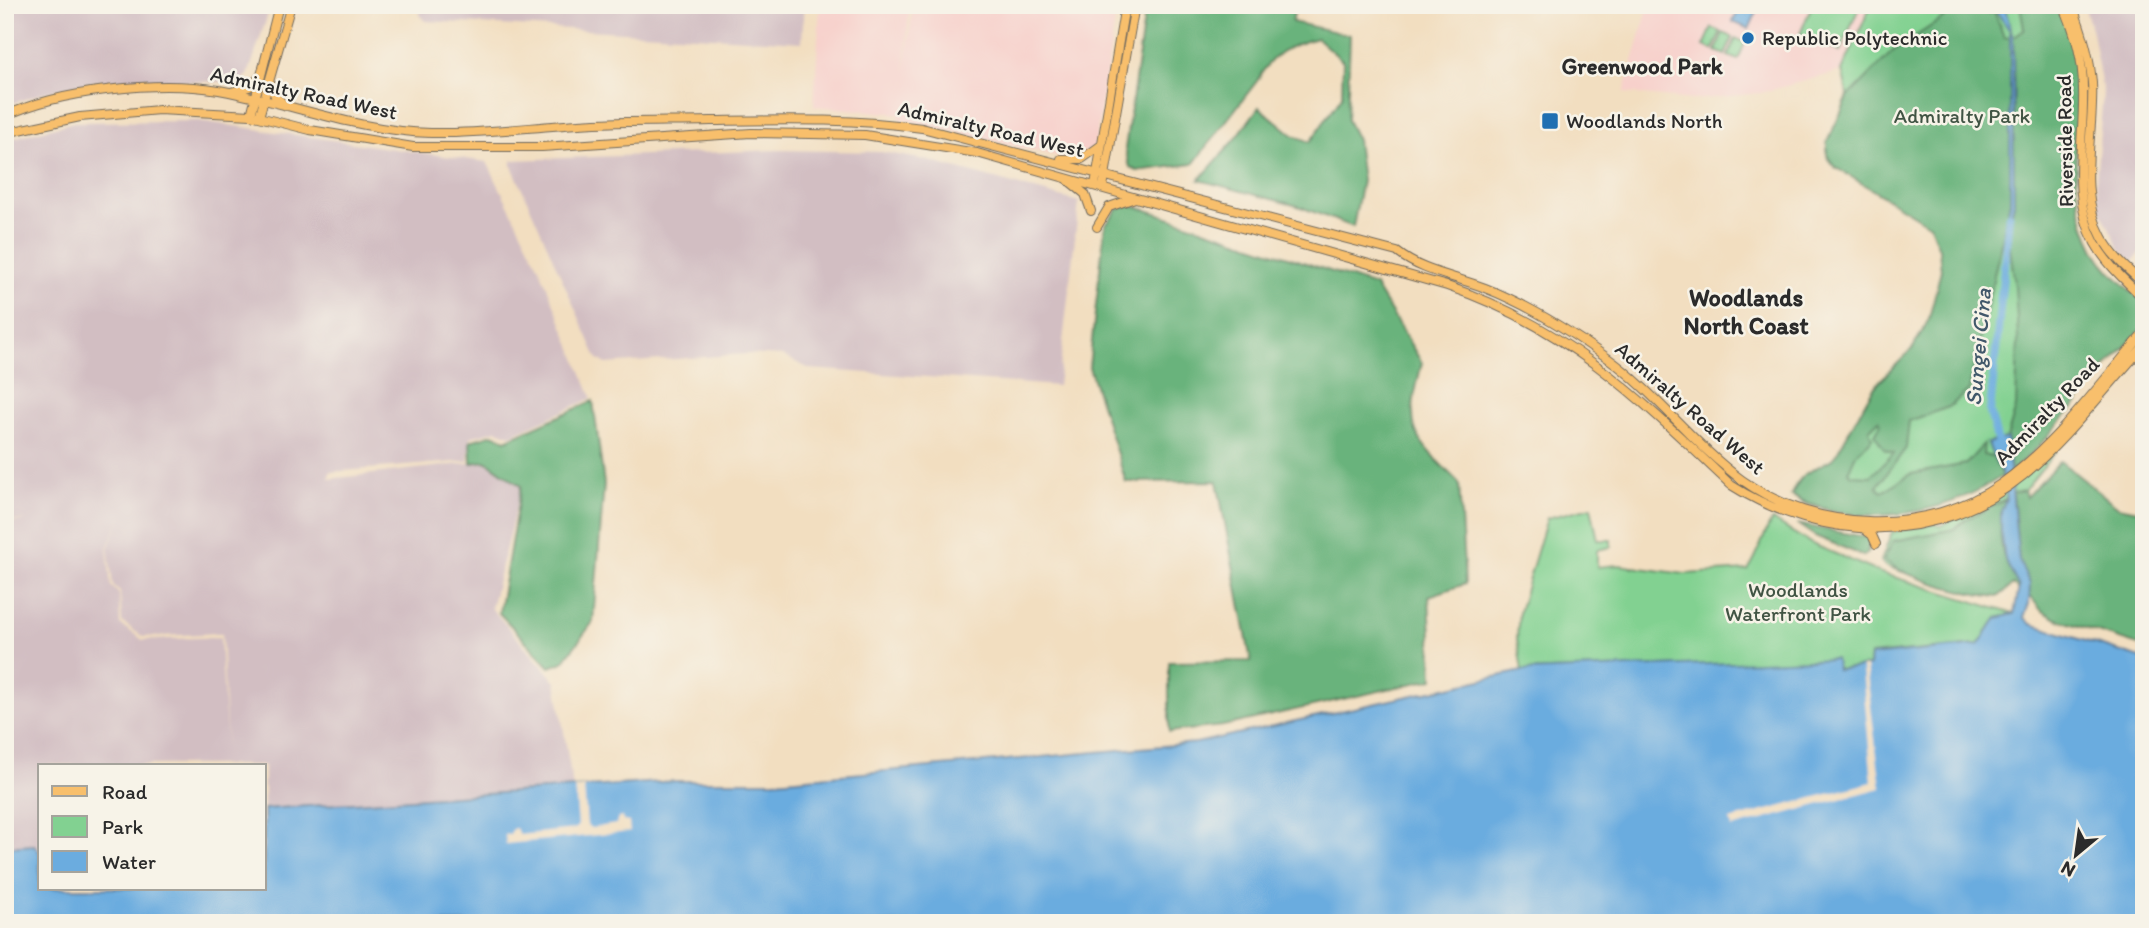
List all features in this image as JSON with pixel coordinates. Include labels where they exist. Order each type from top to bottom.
[{"type":"main road","points":[[255,116],[279,5]]},
{"type":"main road","points":[[230,93],[265,78],[291,5]]},
{"type":"main road","points":[[1099,186],[1101,145],[1125,5]]},
{"type":"main road","points":[[1100,173],[1108,155],[1135,5]]},
{"type":"main road","name":"Riverside Road","points":[[2063,5],[2080,56],[2083,84],[2080,184],[2083,211],[2093,240],[2107,263],[2144,299]]},
{"type":"main road","name":"Riverside Road","points":[[2073,5],[2088,55],[2092,83],[2088,183],[2093,213],[2100,234],[2115,258],[2144,284]]},
{"type":"main road","points":[[265,78],[275,96],[290,109]]},
{"type":"main road","name":"Admiralty Road West","points":[[5,116],[51,101],[101,92],[180,88],[230,93],[351,122],[430,133],[581,124],[745,119],[863,120],[898,124],[1051,160],[1397,252],[1413,265],[1484,287],[1522,305],[1626,372],[1740,478],[1783,503],[1840,519],[1886,525]]},
{"type":"main road","name":"Admiralty Road West","points":[[5,134],[122,111],[179,110],[255,116],[350,138],[413,147],[542,146],[749,133],[864,135],[922,142],[1099,186],[1447,286],[1490,301],[1539,325],[1591,359],[1731,485],[1771,509],[1808,521],[1864,529],[1886,525]]},
{"type":"main road","points":[[745,119],[741,127],[749,133]]},
{"type":"main road","points":[[713,121],[719,127],[715,135]]},
{"type":"main road","points":[[1051,160],[1083,159],[1101,145]]},
{"type":"main road","points":[[1108,155],[1113,168],[1132,181]]},
{"type":"main road","points":[[1063,176],[1085,194],[1091,211]]},
{"type":"main road","points":[[1097,227],[1109,207],[1119,201],[1138,197]]},
{"type":"main road","points":[[1287,241],[1294,241],[1299,232],[1288,223]]},
{"type":"main road","points":[[1313,230],[1306,232],[1305,242],[1324,252]]},
{"type":"main road","name":"Admiralty Road","points":[[2012,479],[2144,332]]},
{"type":"main road","name":"Admiralty Road","points":[[1886,525],[1944,517],[2002,487],[2055,443],[2144,346]]},
{"type":"main road","points":[[1687,444],[1701,439]]},
{"type":"main road","points":[[1698,454],[1701,439]]},
{"type":"main road","points":[[1864,529],[1872,535],[1876,544]]},
{"type":"shaded area","points":[[5,5],[271,5],[248,75],[240,82],[99,81],[46,92],[5,106]]},
{"type":"shaded area","points":[[421,5],[804,5],[802,42],[426,21],[420,15]]},
{"type":"shaded area","points":[[820,5],[910,5],[904,75],[913,5],[1039,5],[1115,19],[1095,146],[1070,159],[899,119],[899,114],[814,106]]},
{"type":"shaded area","name":"Republic Polytechnic","points":[[1649,5],[1871,5],[1842,71],[1760,93],[1693,100],[1624,93]]},
{"type":"shaded area","points":[[2084,5],[2144,5],[2144,249],[2133,261],[2120,249],[2100,209],[2096,181],[2103,93],[2092,32]]},
{"type":"shaded area","points":[[199,121],[487,162],[539,267],[592,398],[511,435],[497,430],[470,437],[468,461],[330,472],[329,479],[486,461],[521,486],[491,608],[556,682],[573,788],[266,809],[266,764],[38,764],[38,850],[34,845],[5,847],[5,523],[28,520],[5,521],[5,140],[74,122]],"holes":[[[123,513],[108,548],[113,586],[120,592],[122,622],[143,637],[222,633],[227,748],[220,637],[143,640],[120,624],[119,594],[111,586],[107,548]]]},
{"type":"shaded area","points":[[779,150],[882,152],[925,160],[1079,202],[1058,386],[810,369],[783,356],[746,354],[606,364],[597,358],[512,166],[512,160]]},
{"type":"green space","points":[[1146,5],[1296,5],[1292,22],[1350,35],[1347,120],[1357,140],[1362,181],[1353,227],[1298,206],[1199,180],[1234,141],[1259,107],[1293,135],[1310,142],[1342,96],[1343,61],[1317,38],[1281,52],[1268,64],[1193,164],[1137,171],[1130,167],[1125,149]]},
{"type":"green space","points":[[1812,5],[1860,5],[1840,52],[1800,34]]},
{"type":"green space","name":"Admiralty Park","points":[[1871,5],[2051,5],[2070,160],[2102,371],[2105,370],[2029,452],[1997,479],[1826,509],[1806,504],[1791,495],[1795,486],[1805,476],[1833,458],[1845,442],[1873,389],[1911,351],[1920,338],[1934,307],[1941,272],[1941,255],[1937,240],[1925,221],[1835,167],[1828,159],[1826,149],[1848,96],[1842,71]]},
{"type":"green space","points":[[1984,5],[1988,13],[1994,11],[2004,37],[2011,38],[2010,202],[1969,390],[1949,407],[1909,421],[1906,448],[1877,487],[1882,492],[1911,474],[1966,464],[1984,444],[1983,455],[1993,457],[2002,476],[1953,501],[1898,514],[1843,513],[1816,506],[1791,495],[1803,475],[1834,458],[1873,389],[1913,348],[1929,319],[1941,270],[1939,249],[1930,225],[1835,167],[1827,155],[1827,142],[1849,96],[1893,51],[1962,6]],"holes":[[[1879,420],[1881,423],[1875,435],[1885,450],[1894,453],[1871,476],[1852,475],[1848,471],[1856,455],[1872,438],[1869,430]]]},
{"type":"green space","points":[[2020,5],[2057,5],[2070,37],[2078,100],[2077,190],[2083,221],[2101,260],[2144,303],[2144,327],[2083,391],[2081,399],[2037,448],[2011,472],[2007,438],[2016,407],[2018,339],[2009,224],[2014,203],[2013,37],[2024,29]]},
{"type":"green space","points":[[1712,28],[1721,32],[1713,50],[1704,46]]},
{"type":"green space","points":[[1723,33],[1733,37],[1725,55],[1716,51]]},
{"type":"green space","points":[[1736,38],[1745,43],[1738,60],[1728,56]]},
{"type":"green space","points":[[1132,205],[1375,286],[1422,363],[1413,404],[1413,418],[1421,442],[1459,483],[1465,584],[1429,596],[1433,679],[1223,726],[1169,732],[1169,662],[1251,661],[1217,481],[1126,482],[1089,367],[1105,225],[1118,209]]},
{"type":"green space","points":[[593,401],[604,484],[593,622],[563,662],[550,667],[499,613],[521,486],[486,461],[471,463],[470,441],[493,434],[506,440]]},
{"type":"green space","points":[[2056,451],[2024,491],[1988,508],[1956,529],[1932,535],[1884,560],[1931,582],[1885,566],[1881,561],[1892,532],[1934,524],[1941,526],[1966,513]]},
{"type":"green space","points":[[2060,461],[2118,507],[2144,512],[2144,647],[2057,619],[2041,610],[2030,596],[2030,584],[2019,561],[2013,493],[2024,491],[2026,497]]},
{"type":"green space","points":[[2006,499],[2001,521],[2002,545],[2005,560],[2019,590],[2013,585],[1998,597],[1970,593],[1922,579],[1884,560],[1893,541],[1955,529],[1964,521]]},
{"type":"green space","name":"Woodlands Waterfront Park","points":[[1591,507],[1598,540],[1611,540],[1611,547],[1597,550],[1597,567],[1618,565],[1685,574],[1748,570],[1772,520],[1812,544],[1881,573],[2014,614],[1997,618],[1978,645],[1870,655],[1869,666],[1837,670],[1835,660],[1522,671],[1517,639],[1519,612],[1547,518]]},
{"type":"green space","points":[[1797,524],[1870,538],[1867,553],[1864,556],[1815,536]]},
{"type":"water","points":[[1741,5],[1760,5],[1749,29],[1733,22]]},
{"type":"water","points":[[1992,5],[2004,5],[2013,37],[2014,203],[2009,224],[2005,224],[2010,202],[2010,31]]},
{"type":"water","points":[[2007,438],[2019,561],[2030,584],[2029,604],[2024,617],[2031,624],[2144,659],[2144,923],[5,923],[5,847],[34,845],[38,850],[38,890],[266,890],[266,809],[675,781],[775,781],[1196,743],[1522,671],[1835,659],[1837,670],[1869,666],[1870,656],[1978,645],[1997,618],[2014,614],[2019,587],[2005,560],[2001,511],[2006,499],[2001,472],[1987,443]]},
{"type":"pier","points":[[1862,667],[1866,667],[1881,788],[1732,828],[1730,820],[1872,782]]},
{"type":"pier","points":[[584,787],[587,825],[591,828],[616,824],[618,818],[622,817],[623,821],[629,822],[630,832],[506,844],[505,835],[516,828],[519,835],[575,829],[578,825],[575,788]]},
{"type":"waterway","name":"Sungei Cina","points":[[1999,448],[1990,412],[2009,215]]},
{"type":"place","name":"Republic Polytechnic","points":[[1748,38]]},
{"type":"place","name":"Woodlands North","points":[[1550,121]]},
{"type":"district","name":"Greenwood Park","points":[[1642,66]]},
{"type":"district","name":"Woodlands North Coast","points":[[1746,312]]}]
